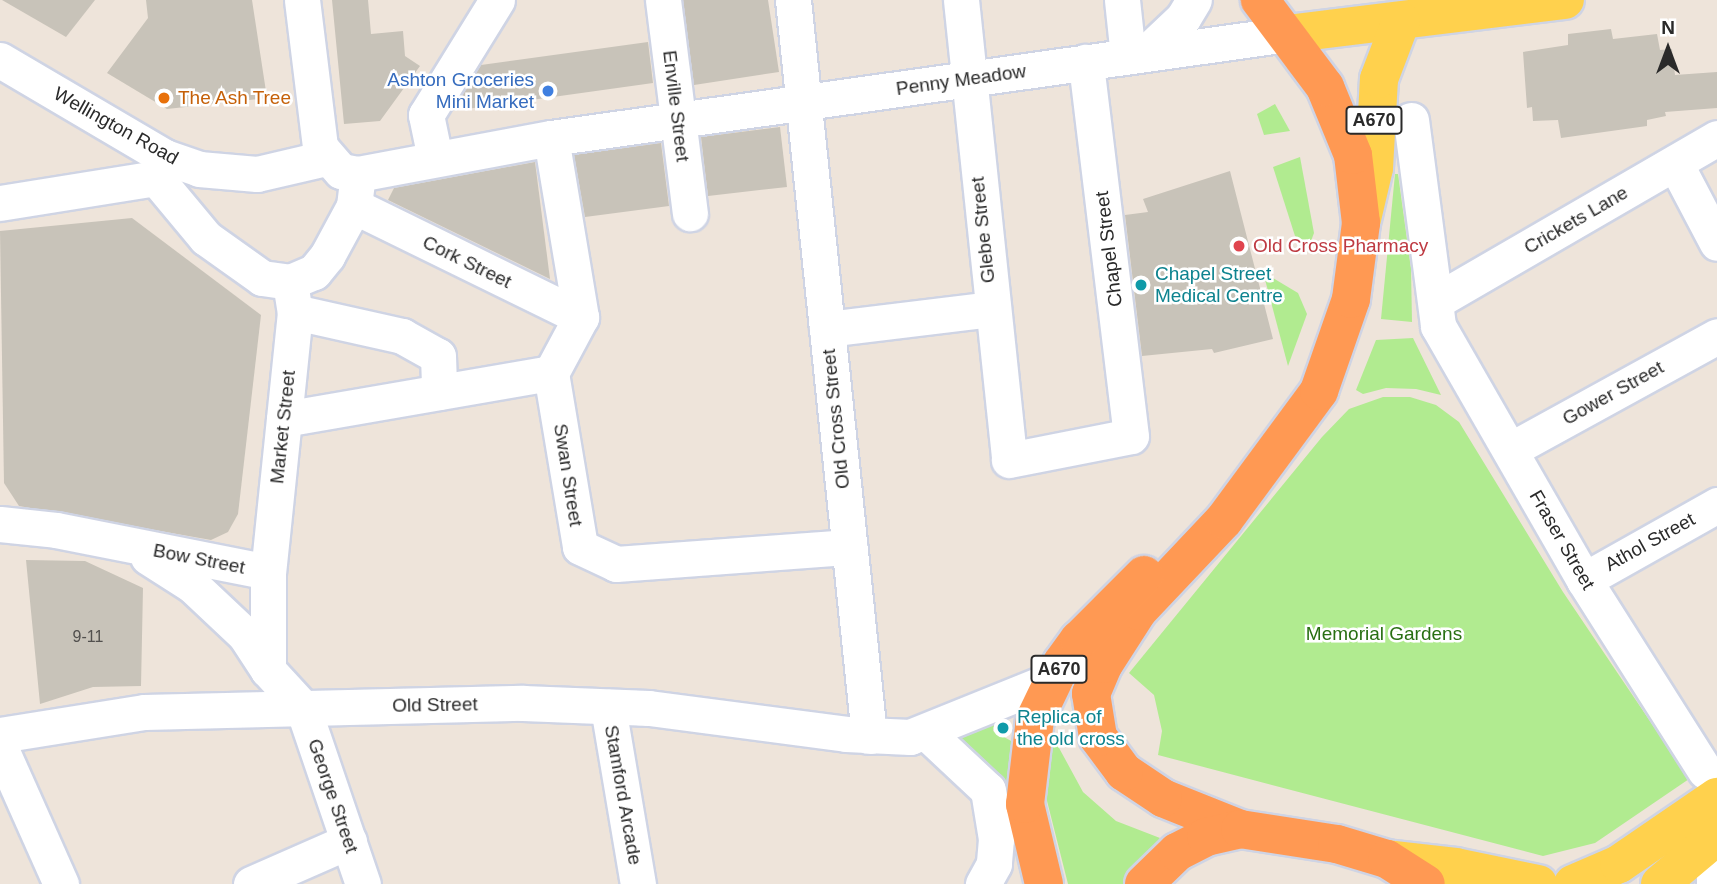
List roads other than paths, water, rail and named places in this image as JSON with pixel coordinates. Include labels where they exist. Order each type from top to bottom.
[{"type":"highway","points":[[1260,0],[1287,34]]},
{"type":"highway","name":"A670","points":[[1240,829],[1163,798],[1124,772],[1098,737],[1091,694],[1104,664],[1138,611],[1224,520],[1319,391],[1351,299],[1361,223],[1353,155],[1339,114],[1287,34]]},
{"type":"highway","name":"A670","points":[[1044,884],[1030,835],[1026,772],[1035,719],[1079,640],[1142,576],[1224,520]]},
{"type":"highway","name":"A670","points":[[1144,884],[1177,852],[1206,837],[1240,829],[1285,832],[1388,859],[1426,884]]},
{"type":"main road","name":"Penny Meadow","points":[[1287,34],[1395,11],[1475,11],[1565,0]]},
{"type":"main road","name":"A670","points":[[1361,223],[1374,168],[1379,79],[1395,11]]},
{"type":"main road","points":[[1573,884],[1619,864],[1711,784]]},
{"type":"main road","points":[[1660,884],[1717,836]]},
{"type":"main road","points":[[1388,859],[1455,867],[1538,884]]},
{"type":"street","points":[[293,297],[327,256],[356,190],[326,158],[317,132],[302,0]]},
{"type":"street","points":[[435,158],[426,116],[497,0]]},
{"type":"street","name":"Enville Street","points":[[663,0],[690,212]]},
{"type":"street","name":"Old Cross Street","points":[[793,0],[869,736]]},
{"type":"street","name":"Glebe Street","points":[[961,0],[966,79],[1009,460]]},
{"type":"street","points":[[1122,0],[1137,55],[1177,26],[1194,0]]},
{"type":"street","name":"Penny Meadow","points":[[356,190],[435,158],[551,138],[1287,34]]},
{"type":"street","name":"Wellington Road","points":[[0,60],[160,167]]},
{"type":"street","name":"Chapel Street","points":[[1009,460],[1131,436],[1086,62]]},
{"type":"street","name":"Wellington Road","points":[[0,82],[160,167],[241,174],[326,158]]},
{"type":"street","name":"Fraser Street","points":[[1411,120],[1438,326],[1584,580],[1711,784]]},
{"type":"street","points":[[284,419],[551,373],[581,317],[551,138]]},
{"type":"street","name":"Crickets Lane","points":[[1436,301],[1717,138]]},
{"type":"street","points":[[1675,163],[1717,243]]},
{"type":"street","points":[[0,203],[160,167],[206,238],[293,297],[402,336],[438,356],[449,390]]},
{"type":"street","name":"Cork Street","points":[[356,190],[581,317]]},
{"type":"street","name":"Market Street","points":[[268,670],[268,572],[293,297]]},
{"type":"street","points":[[827,329],[992,309]]},
{"type":"street","name":"Gower Street","points":[[1510,450],[1717,336]]},
{"type":"street","name":"Swan Street","points":[[551,373],[580,547],[616,564],[849,547]]},
{"type":"street","name":"Athol Street","points":[[1584,580],[1717,505]]},
{"type":"street","name":"Bow Street","points":[[0,524],[268,572]]},
{"type":"street","name":"Bow Street","points":[[131,546],[192,585],[245,635],[268,670],[303,708]]},
{"type":"street","points":[[984,884],[994,864],[996,839],[988,790],[927,733],[1003,696],[1056,678]]},
{"type":"street","name":"Old Street","points":[[0,735],[144,712],[523,704],[608,707],[869,736],[910,737],[927,733]]},
{"type":"street","name":"Stamford Arcade","points":[[608,707],[638,884]]},
{"type":"street","name":"George Street","points":[[303,708],[363,884]]},
{"type":"street","points":[[0,747],[61,884]]},
{"type":"street","points":[[1714,884],[1712,853],[1717,836]]},
{"type":"street","points":[[251,884],[349,841]]},
{"type":"place","name":"Ashton Groceries Mini Market","points":[[548,91]]},
{"type":"place","name":"The Ash Tree","points":[[164,98]]},
{"type":"place","name":"Old Cross Pharmacy","points":[[1239,246]]},
{"type":"place","name":"Chapel Street Medical Centre","points":[[1141,285]]},
{"type":"place","name":"Replica of the old cross","points":[[1003,728]]},
{"type":"park label","name":"Memorial Gardens","points":[[1384,634]]}]
